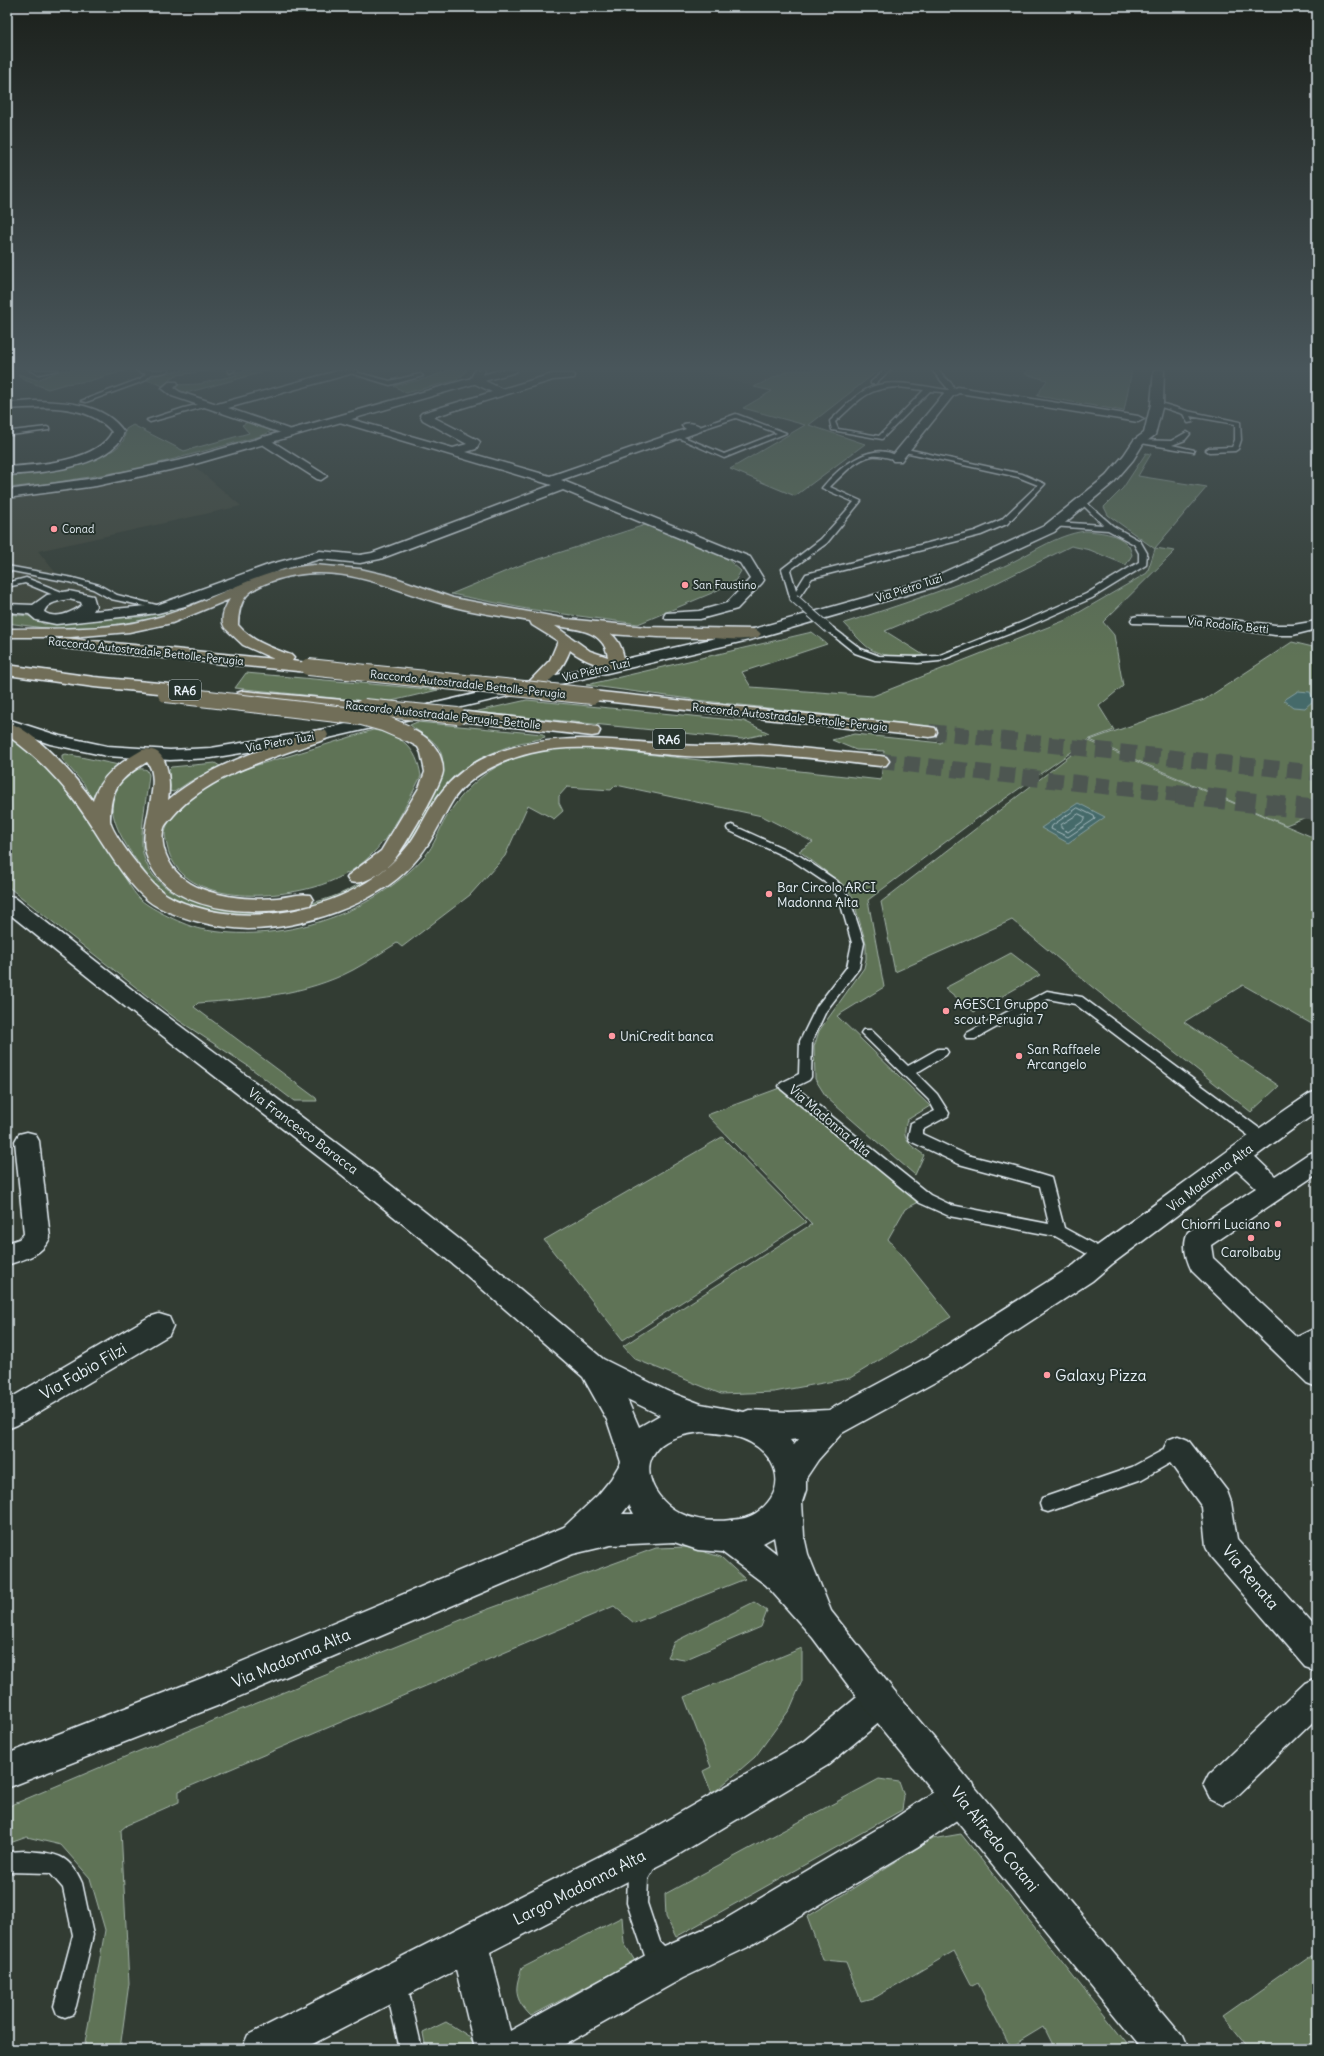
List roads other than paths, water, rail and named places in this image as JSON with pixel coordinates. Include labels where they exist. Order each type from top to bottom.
[{"type":"highway","points":[[10,634],[82,632],[139,626],[192,612],[246,586],[284,573],[312,569],[340,570],[362,573],[455,602],[527,617],[631,631],[683,634],[753,634]]},
{"type":"highway","points":[[246,586],[230,609],[230,625],[234,632],[257,648],[308,667]]},
{"type":"highway","points":[[527,617],[557,633],[565,641],[585,654],[617,665],[616,648],[612,641],[583,625]]},
{"type":"highway","name":"Raccordo Autostradale Bettolle-Perugia","points":[[10,634],[135,651],[308,667],[929,732]]},
{"type":"highway","points":[[535,684],[557,664],[563,654],[565,641]]},
{"type":"highway","name":"Raccordo Autostradale Perugia-Bettolle","points":[[7,670],[94,682],[458,716],[764,750],[880,761]]},
{"type":"highway","points":[[94,682],[166,694],[362,717],[406,733],[424,744],[430,753],[434,772],[428,788],[394,845],[380,863],[357,878],[321,894],[297,902],[233,904],[215,901],[193,893],[175,883],[165,874],[155,858],[153,847],[160,773],[158,765],[148,754],[116,775],[108,784],[102,797],[101,828]]},
{"type":"highway","points":[[7,727],[28,740],[69,782],[144,887],[161,901],[211,918],[248,922],[284,919],[311,913],[357,895],[382,880],[404,863],[419,846],[445,798],[455,786],[465,777],[505,755],[529,747],[561,743],[595,742],[688,752],[764,750]]},
{"type":"highway","points":[[156,825],[171,805],[198,784],[235,767],[320,735]]},
{"type":"street","points":[[7,471],[51,466]]},
{"type":"street","points":[[7,494],[103,481],[170,466]]},
{"type":"street","points":[[305,466],[321,476]]},
{"type":"street","points":[[501,466],[565,485],[745,560],[757,580],[732,606],[700,614],[672,616]]},
{"type":"street","points":[[550,480],[591,466]]},
{"type":"street","name":"Via Pietro Tuzi","points":[[7,724],[56,740],[78,745],[107,751],[148,754],[211,753],[320,735],[753,634],[835,612],[932,583],[1011,548],[1049,529],[1110,478],[1121,466]]},
{"type":"street","points":[[37,608],[36,612],[45,618],[143,612],[164,608],[276,567],[320,555],[360,559],[376,556],[565,485]]},
{"type":"street","points":[[7,608],[20,610],[37,608],[45,601],[64,596],[83,597],[90,602],[108,610],[125,613]]},
{"type":"street","points":[[71,617],[86,610],[90,602]]},
{"type":"street","name":"Via Rodolfo Betti","points":[[1138,620],[1205,621],[1275,630],[1292,630],[1317,625]]},
{"type":"street","name":"Via Francesco Baracca","points":[[7,902],[136,1004],[327,1148],[474,1266],[593,1368],[657,1400],[701,1418]]},
{"type":"street","name":"Via Madonna Alta","points":[[634,1465],[634,1484],[639,1498],[648,1511],[660,1521],[700,1536],[727,1538],[753,1532],[767,1526],[779,1516],[789,1489],[808,1450],[832,1423],[938,1366],[1083,1273],[1103,1256],[1239,1157],[1262,1138],[1317,1100]]},
{"type":"street","points":[[7,1254],[28,1247],[37,1238],[27,1140]]},
{"type":"street","points":[[1239,1157],[1273,1189]]},
{"type":"street","points":[[1317,1161],[1197,1240],[1201,1263],[1306,1346],[1317,1374]]},
{"type":"street","name":"Via Fabio Filzi","points":[[7,1415],[159,1326]]},
{"type":"street","name":"Via Francesco Baracca","points":[[593,1368],[610,1393],[622,1416],[634,1465]]},
{"type":"street","name":"Via Madonna Alta","points":[[572,1539],[601,1516],[621,1493],[644,1442],[654,1432],[667,1425],[701,1418],[741,1424],[787,1426],[832,1423]]},
{"type":"street","name":"Via Madonna Alta","points":[[741,1424],[769,1437],[779,1447],[787,1460],[789,1489]]},
{"type":"street","name":"Via Renata","points":[[1178,1450],[1216,1502],[1222,1546],[1317,1654]]},
{"type":"street","name":"Via Alfredo Cotani","points":[[789,1489],[789,1536],[793,1555],[824,1627]]},
{"type":"street","name":"Via Madonna Alta","points":[[7,1771],[224,1686],[572,1539],[611,1530],[674,1527]]},
{"type":"street","name":"Via Alfredo Cotani","points":[[727,1538],[758,1558],[777,1574],[824,1627],[880,1700],[1168,2049]]},
{"type":"street","points":[[1222,1786],[1317,1695]]},
{"type":"street","name":"Largo Madonna Alta","points":[[262,2049],[658,1846],[816,1753],[880,1700]]},
{"type":"street","points":[[518,2049],[669,1964],[735,1934],[904,1834],[960,1796]]},
{"type":"street","points":[[469,1943],[495,2049]]},
{"type":"lane","points":[[850,466],[846,471],[825,488],[858,501],[824,541],[786,569],[794,598],[858,652],[878,658],[918,660],[939,658],[1021,626],[1089,596],[1143,563],[1143,553],[1137,542],[1110,528],[1082,501]]},
{"type":"lane","points":[[794,598],[809,576],[978,533],[1004,522],[1042,484],[1020,475],[968,466]]},
{"type":"lane","points":[[1055,524],[1110,528]]},
{"type":"lane","points":[[7,568],[70,580],[96,587],[114,597],[164,608]]},
{"type":"lane","points":[[7,585],[26,580],[64,596]]},
{"type":"lane","name":"Via Madonna Alta","points":[[732,828],[796,858],[833,883],[844,897],[858,943],[853,968],[821,1009],[806,1042],[805,1077],[785,1086],[925,1199],[949,1210],[1058,1231],[1103,1256]]},
{"type":"lane","points":[[971,1036],[1047,995],[1078,1000],[1262,1138]]},
{"type":"lane","points":[[867,1033],[933,1097],[943,1113],[916,1127],[915,1137],[964,1160],[1015,1172],[1046,1182],[1058,1231]]},
{"type":"lane","points":[[907,1072],[942,1052]]},
{"type":"lane","name":"Via Renata","points":[[1048,1504],[1136,1473],[1178,1450]]},
{"type":"lane","points":[[658,1846],[638,1876],[637,1903],[652,1949],[669,1964]]},
{"type":"lane","points":[[7,1862],[24,1860],[55,1863],[72,1883],[83,1935],[65,2006]]},
{"type":"lane","points":[[395,1982],[411,2049]]},
{"type":"water","points":[[1298,691],[1310,692],[1314,700],[1305,708],[1293,707],[1284,700]]},
{"type":"water","points":[[1078,803],[1105,817],[1068,843],[1041,828]]},
{"type":"tunnel","points":[[929,732],[1317,773]]},
{"type":"tunnel","points":[[880,761],[1185,795]]},
{"type":"tunnel","points":[[1176,794],[1317,810]]},
{"type":"place","name":"Conad","points":[[54,529]]},
{"type":"place","name":"San Faustino","points":[[685,585]]},
{"type":"place","name":"Bar Circolo ARCI Madonna Alta","points":[[769,894]]},
{"type":"place","name":"AGESCI Gruppo scout Perugia 7","points":[[946,1011]]},
{"type":"place","name":"UniCredit banca","points":[[612,1036]]},
{"type":"place","name":"San Raffaele Arcangelo","points":[[1019,1056]]},
{"type":"place","name":"Chiorri Luciano","points":[[1278,1224]]},
{"type":"place","name":"Carolbaby","points":[[1251,1238]]},
{"type":"place","name":"Galaxy Pizza","points":[[1047,1375]]}]
